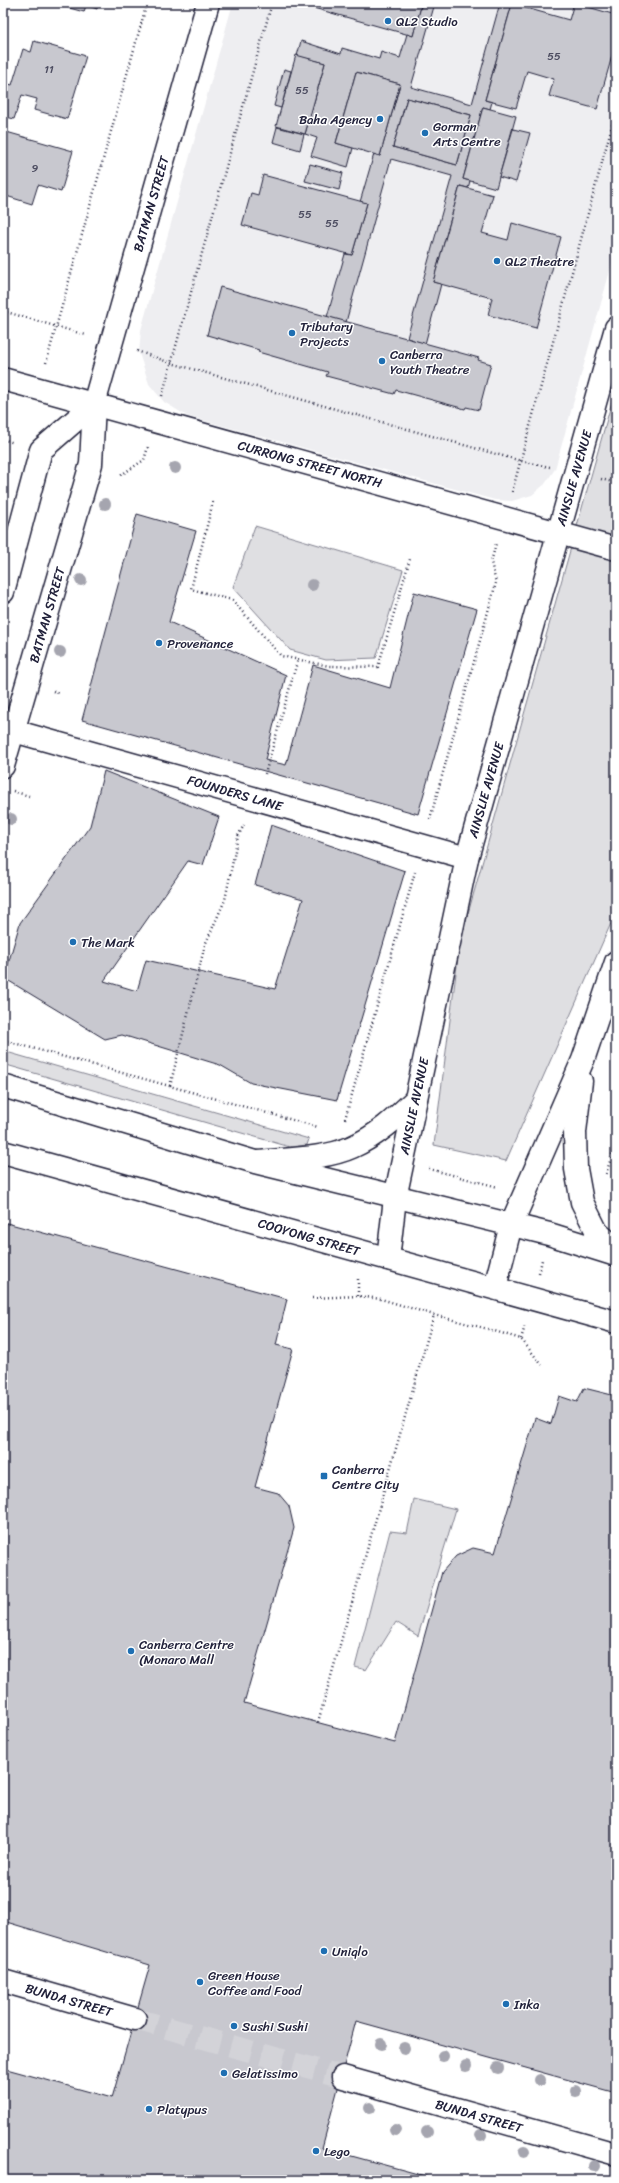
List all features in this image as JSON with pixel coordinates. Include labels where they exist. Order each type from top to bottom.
[{"type":"main road","name":"BATMAN STREET","points":[[3,766],[8,730],[91,464],[94,404],[208,3]]},
{"type":"main road","name":"AINSLIE AVENUE","points":[[388,1259],[395,1198],[402,1161],[467,858],[616,328]]},
{"type":"main road","name":"CURRONG STREET NORTH","points":[[3,379],[616,549]]},
{"type":"main road","points":[[3,592],[41,450],[94,404]]},
{"type":"main road","name":"FOUNDERS LANE","points":[[8,730],[467,858]]},
{"type":"main road","points":[[496,1287],[511,1225],[523,1194],[583,1060],[616,962]]},
{"type":"main road","points":[[583,1060],[575,1132],[576,1169],[582,1202],[597,1232],[616,1249]]},
{"type":"main road","points":[[3,1086],[255,1162],[395,1198],[511,1225],[616,1255]]},
{"type":"main road","points":[[255,1162],[328,1155],[351,1148],[383,1129],[416,1099]]},
{"type":"main road","name":"COOYONG STREET","points":[[3,1152],[388,1259],[496,1287],[616,1322]]},
{"type":"main road","name":"BUNDA STREET","points":[[3,1981],[135,2018]]},
{"type":"main road","name":"BUNDA STREET","points":[[343,2077],[616,2154]]},
{"type":"path","points":[[39,389],[146,3]]},
{"type":"path","points":[[121,475],[144,460],[272,3]]},
{"type":"path","points":[[491,562],[521,461],[616,111]]},
{"type":"path","points":[[3,312],[112,342],[171,363],[521,461],[576,472],[616,483]]},
{"type":"path","points":[[212,502],[191,589],[232,600],[281,656],[329,666],[378,667],[410,558]]},
{"type":"path","points":[[170,1086],[205,945],[225,900],[238,836],[258,800],[298,659]]},
{"type":"path","points":[[3,1040],[319,1127]]},
{"type":"path","points":[[605,1176],[616,1142]]},
{"type":"path","points":[[402,1161],[523,1194]]},
{"type":"path","points":[[312,1298],[358,1296],[381,1299],[521,1339],[542,1365]]},
{"type":"path","points":[[318,1722],[434,1315]]},
{"type":"shaded area","points":[[233,3],[616,3],[616,249],[555,469],[545,484],[532,495],[512,501],[495,500],[187,416],[164,402],[149,384],[139,353],[141,330]]},
{"type":"shaded area","points":[[616,387],[616,912],[506,1161],[434,1145],[460,942]]},
{"type":"shaded area","points":[[255,526],[403,570],[376,658],[326,660],[290,650],[233,587]]},
{"type":"shaded area","points":[[3,1051],[309,1139],[307,1145],[290,1147],[3,1064]]},
{"type":"shaded area","points":[[414,1499],[456,1509],[418,1636],[396,1622],[366,1670],[355,1667],[390,1531],[407,1533]]},
{"type":"building","points":[[51,3],[98,3],[97,9],[86,5],[84,12]]},
{"type":"building","name":"QL2 Studio","points":[[311,3],[422,3],[413,36],[310,7]]},
{"type":"building","points":[[422,3],[435,3],[411,87],[472,104],[500,3],[520,3],[519,7],[512,4],[485,100],[492,102],[490,109],[483,107],[463,179],[470,181],[468,188],[460,186],[433,282],[441,284],[425,344],[407,338],[452,176],[391,159],[346,322],[327,317],[345,254],[352,255],[367,203],[360,202],[374,154],[380,156],[400,84],[356,72],[336,143],[353,148],[348,167],[311,156],[317,138],[305,134],[325,63],[297,56],[301,41],[341,54],[342,48],[379,59],[381,52],[400,58],[407,34],[413,36]],"holes":[[[407,98],[471,115],[457,165],[393,147]]]},
{"type":"building","points":[[574,3],[616,15],[616,42],[597,109],[549,96],[554,79],[527,71],[516,108],[485,100],[512,4],[569,20]]},
{"type":"building","points":[[34,41],[86,56],[67,119],[34,110],[37,99],[22,95],[14,119],[3,116],[3,82],[12,85],[23,49],[31,52]]},
{"type":"building","points":[[296,55],[325,63],[305,134],[276,126]]},
{"type":"building","points":[[284,69],[291,71],[281,108],[274,106]]},
{"type":"building","points":[[356,72],[400,84],[380,156],[336,143]]},
{"type":"building","points":[[407,98],[471,115],[457,165],[393,147]]},
{"type":"building","points":[[483,107],[516,116],[496,188],[463,179]]},
{"type":"building","points":[[277,127],[304,134],[300,150],[273,142]]},
{"type":"building","points":[[513,129],[530,133],[516,182],[499,177]]},
{"type":"building","points":[[3,131],[73,151],[61,192],[38,185],[32,204],[3,195],[3,184],[7,172],[3,171]]},
{"type":"building","points":[[310,164],[343,173],[339,190],[305,181]]},
{"type":"building","points":[[263,175],[367,203],[352,255],[242,225],[251,193],[258,195]]},
{"type":"building","name":"QL2 Theatre","points":[[460,186],[493,195],[482,233],[508,240],[512,223],[561,237],[536,328],[488,315],[492,298],[433,282]]},
{"type":"building","points":[[220,287],[479,358],[478,360],[491,364],[479,410],[466,407],[465,409],[396,390],[394,394],[326,376],[328,372],[258,352],[259,350],[207,335]]},
{"type":"building","name":"Provenance","points":[[137,514],[196,531],[169,622],[286,675],[265,760],[286,765],[313,665],[390,688],[414,592],[477,609],[418,814],[82,720]]},
{"type":"building","name":"The Mark","points":[[104,771],[219,817],[203,865],[188,861],[104,981],[137,991],[146,960],[275,989],[303,899],[255,885],[271,825],[405,871],[337,1100],[251,1083],[220,1065],[122,1035],[105,1039],[4,978],[20,923],[90,826]]},
{"type":"building","name":"Canberra Centre (Monaro Mall","points":[[3,1222],[287,1299],[276,1345],[293,1349],[255,1487],[278,1493],[289,1506],[294,1528],[244,1703],[395,1743],[442,1572],[456,1556],[473,1548],[495,1553],[535,1418],[551,1424],[559,1396],[577,1402],[584,1388],[616,1396],[616,2093],[356,2021],[322,2148],[440,2180],[3,2180],[3,2068],[112,2098],[150,1965],[3,1921]]},
{"type":"tunnel","points":[[135,2019],[343,2077]]},
{"type":"place","name":"QL2 Studio","points":[[388,21]]},
{"type":"place","name":"Baha Agency","points":[[380,119]]},
{"type":"place","name":"Gorman Arts Centre","points":[[425,133]]},
{"type":"place","name":"QL2 Theatre","points":[[497,261]]},
{"type":"place","name":"Tributary Projects","points":[[292,333]]},
{"type":"place","name":"Canberra Youth Theatre","points":[[382,361]]},
{"type":"place","name":"Provenance","points":[[159,643]]},
{"type":"place","name":"The Mark","points":[[73,942]]},
{"type":"place","name":"Canberra Centre City","points":[[324,1476]]},
{"type":"place","name":"Canberra Centre (Monaro Mall","points":[[131,1651]]},
{"type":"place","name":"Uniqlo","points":[[324,1951]]},
{"type":"place","name":"Green House Coffee and Food","points":[[200,1982]]},
{"type":"place","name":"Inka","points":[[506,2004]]},
{"type":"place","name":"Sushi Sushi","points":[[234,2026]]},
{"type":"place","name":"Gelatissimo","points":[[224,2073]]},
{"type":"place","name":"Platypus","points":[[149,2109]]},
{"type":"place","name":"Lego","points":[[316,2151]]}]
